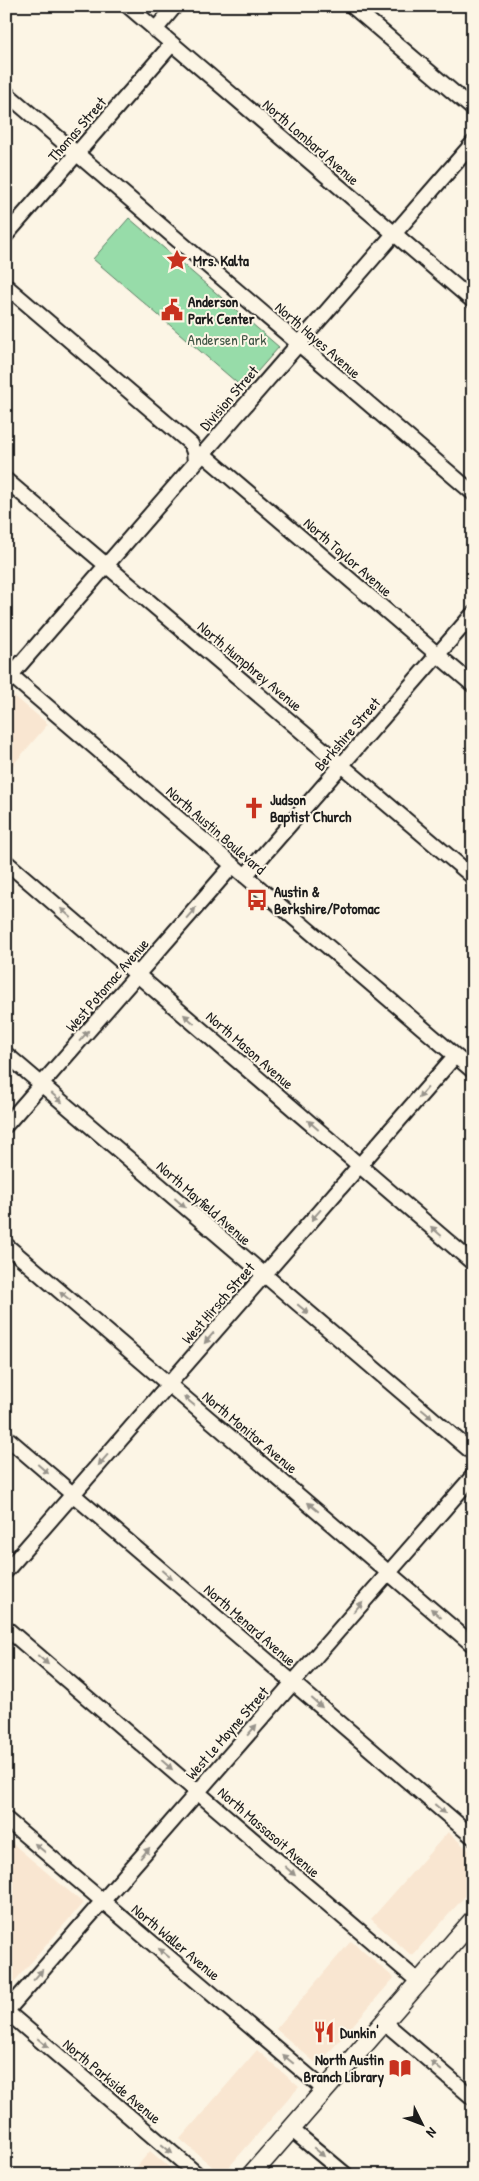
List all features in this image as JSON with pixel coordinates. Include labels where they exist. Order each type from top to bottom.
[{"type":"main road","points":[[251,2175],[473,1920]]},
{"type":"street","name":"North Lombard Avenue","points":[[128,6],[473,301]]},
{"type":"street","points":[[155,30],[175,6]]},
{"type":"street","points":[[352,6],[473,109]]},
{"type":"street","name":"Thomas Street","points":[[6,235],[172,44]]},
{"type":"street","name":"North Hayes Avenue","points":[[6,93],[473,493]]},
{"type":"street","name":"Division Street","points":[[8,676],[106,566],[473,143]]},
{"type":"street","points":[[6,286],[191,444],[199,458]]},
{"type":"street","name":"North Taylor Avenue","points":[[199,458],[473,685]]},
{"type":"street","name":"North Humphrey Avenue","points":[[6,480],[473,877]]},
{"type":"street","name":"Berkshire Street","points":[[245,876],[473,614]]},
{"type":"street","name":"North Austin Boulevard","points":[[8,676],[233,865],[473,1071]]},
{"type":"street","name":"North Mason Avenue","points":[[6,862],[473,1263]]},
{"type":"street","name":"West Potomac Avenue","points":[[6,1125],[233,865]]},
{"type":"street","name":"North Mayfield Avenue","points":[[6,1054],[473,1453]]},
{"type":"street","name":"West Hirsch Street","points":[[6,1571],[455,1056]]},
{"type":"street","name":"North Monitor Avenue","points":[[6,1245],[473,1645]]},
{"type":"street","name":"North Menard Avenue","points":[[6,1437],[473,1837]]},
{"type":"street","name":"West Le Moyne Street","points":[[6,2012],[473,1476]]},
{"type":"street","name":"North Massasoit Avenue","points":[[6,1628],[419,1982]]},
{"type":"street","name":"North Waller Avenue","points":[[6,1818],[325,2090]]},
{"type":"street","name":"North Parkside Avenue","points":[[6,2012],[198,2175]]},
{"type":"street","points":[[384,2022],[473,2098]]},
{"type":"street","points":[[291,2129],[346,2175]]},
{"type":"shaded area","points":[[14,696],[48,724],[6,773],[6,705]]},
{"type":"shaded area","points":[[448,1832],[473,1854],[473,1887],[412,1956],[371,1919]]},
{"type":"shaded area","points":[[6,1838],[83,1903],[6,1991]]},
{"type":"shaded area","points":[[351,1941],[394,1978],[318,2065],[276,2029]]},
{"type":"shaded area","points":[[257,2050],[299,2087],[222,2175],[180,2139]]},
{"type":"shaded area","points":[[150,2151],[178,2175],[130,2175]]},
{"type":"green space","name":"Andersen Park","points":[[129,218],[279,347],[243,388],[93,259]]},
{"type":"place","name":"Mrs. Kalta","points":[[177,260]]},
{"type":"place","name":"Anderson Park Center","points":[[172,310]]},
{"type":"place","name":"Judson Baptist Church","points":[[254,808]]},
{"type":"place","name":"Austin & Berkshire/Potomac","points":[[257,900]]},
{"type":"place","name":"Dunkin'","points":[[324,2032]]},
{"type":"place","name":"North Austin Branch Library","points":[[400,2068]]}]
